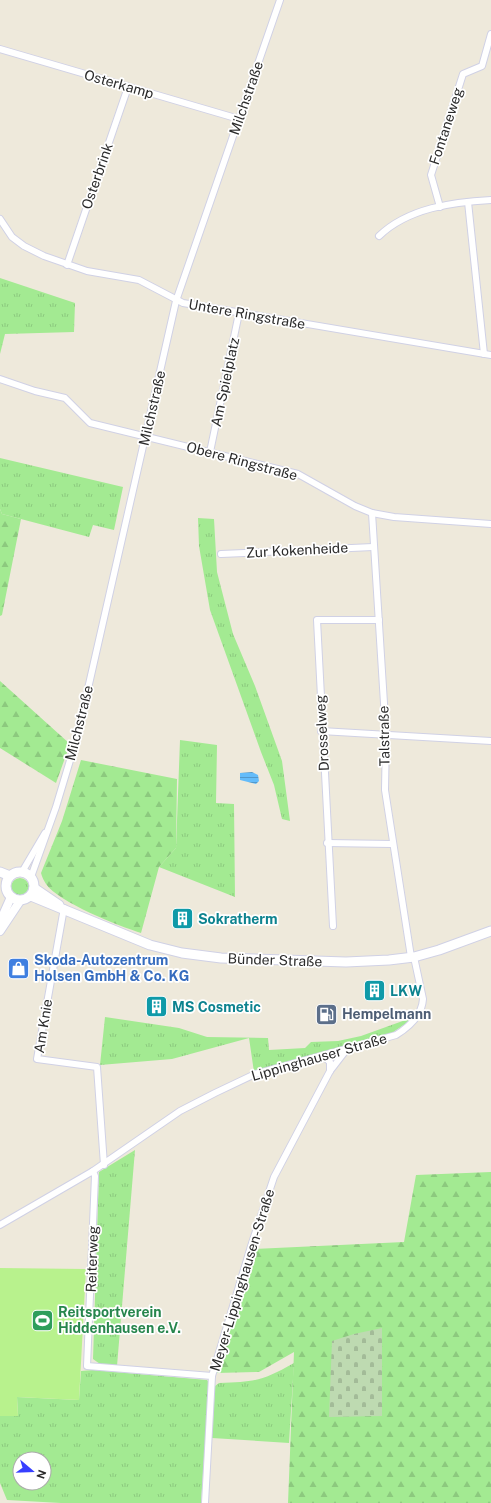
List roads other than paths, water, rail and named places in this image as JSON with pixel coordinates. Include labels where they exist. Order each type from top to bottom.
[{"type":"main road","points":[[0,872],[6,880],[7,891],[11,897],[20,901],[33,892],[31,877],[22,872],[6,880]]},
{"type":"main road","name":"Bünder Straße","points":[[33,892],[128,937],[150,945],[182,953],[221,958],[346,962],[413,957],[491,931]]},
{"type":"street","name":"Milchstraße","points":[[31,877],[50,823],[77,736],[176,301],[280,0]]},
{"type":"street","name":"Fontaneweg","points":[[440,207],[431,175],[463,74],[482,66],[491,34]]},
{"type":"street","name":"Osterkamp","points":[[0,49],[239,119]]},
{"type":"street","name":"Osterbrink","points":[[67,265],[128,87]]},
{"type":"street","points":[[379,236],[390,225],[414,215],[440,207],[491,200]]},
{"type":"street","points":[[468,202],[484,354]]},
{"type":"street","name":"Untere Ringstraße","points":[[0,219],[12,237],[24,246],[67,265],[139,280],[176,301],[491,356]]},
{"type":"street","name":"Am Spielplatz","points":[[210,452],[239,313]]},
{"type":"street","points":[[491,356],[491,361]]},
{"type":"street","name":"Obere Ringstraße","points":[[0,379],[35,391],[65,398],[90,423],[298,474],[355,506],[372,513],[394,517],[491,524]]},
{"type":"street","name":"Talstraße","points":[[372,513],[386,735],[385,790],[392,844],[413,957]]},
{"type":"street","name":"Zur Kokenheide","points":[[221,554],[373,547]]},
{"type":"street","name":"Drosselweg","points":[[333,926],[321,731],[317,620],[379,620]]},
{"type":"street","points":[[321,731],[491,741]]},
{"type":"street","name":"Milchstraße","points":[[22,872],[50,823]]},
{"type":"street","points":[[327,843],[392,844]]},
{"type":"street","points":[[0,922],[11,897]]},
{"type":"street","points":[[0,931],[20,901]]},
{"type":"street","name":"Am Knie","points":[[64,908],[37,1059],[97,1067],[104,1165]]},
{"type":"street","name":"Lippinghauser Straße","points":[[0,1225],[104,1165],[180,1111],[214,1093],[255,1074],[396,1035],[405,1029],[419,1014],[424,999],[413,957]]},
{"type":"street","name":"Meyer-Lippinghausen-Straße","points":[[205,1503],[212,1376],[252,1243],[274,1177],[330,1071],[347,1049]]},
{"type":"street","points":[[323,1056],[330,1062],[330,1071]]},
{"type":"street","name":"Reiterweg","points":[[94,1171],[87,1366],[212,1376]]},
{"type":"water","points":[[252,772],[258,775],[259,781],[256,784],[240,780],[240,773]]},
{"type":"place","name":"Sokratherm","points":[[182,919]]},
{"type":"place","name":"Skoda-Autozentrum Holsen GmbH & Co. KG","points":[[19,968]]},
{"type":"place","name":"LKW","points":[[375,991]]},
{"type":"place","name":"MS Cosmetic","points":[[156,1007]]},
{"type":"place","name":"Hempelmann","points":[[326,1014]]},
{"type":"place","name":"Reitsportverein Hiddenhausen e.V.","points":[[42,1320]]}]
